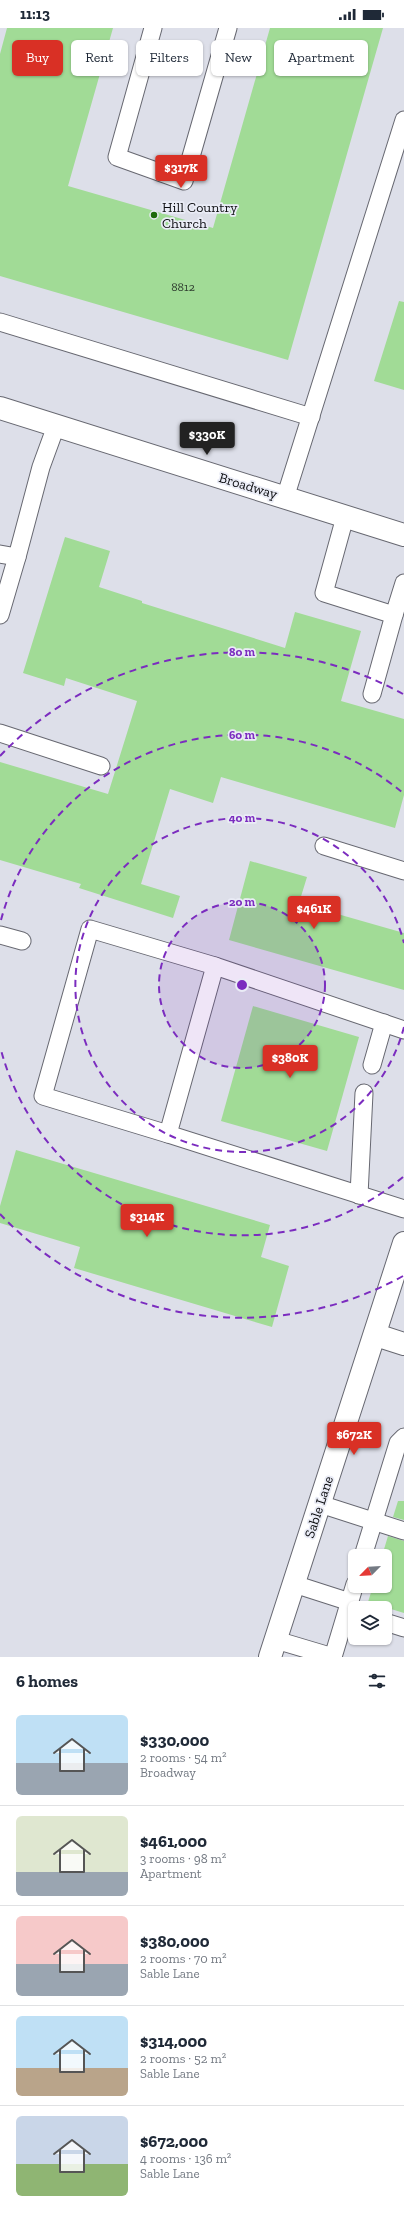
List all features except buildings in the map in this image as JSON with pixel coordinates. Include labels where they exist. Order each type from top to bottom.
[{"type":"street","name":"Broadway","points":[[0,408],[404,535]]},
{"type":"street","name":"Sable Lane","points":[[273,1648],[376,1335],[404,1243]]},
{"type":"street","points":[[376,1335],[404,1344]]},
{"type":"lane","points":[[153,28],[118,157],[184,181],[228,28]]},
{"type":"lane","points":[[285,498],[404,120]]},
{"type":"lane","points":[[0,322],[311,417]]},
{"type":"lane","points":[[0,615],[41,467],[56,426]]},
{"type":"lane","points":[[345,517],[324,593],[394,615]]},
{"type":"lane","points":[[0,554],[17,558]]},
{"type":"lane","points":[[372,694],[404,583]]},
{"type":"lane","points":[[0,733],[101,766]]},
{"type":"lane","points":[[324,846],[404,871]]},
{"type":"lane","points":[[404,1030],[214,966],[90,929],[43,1096],[404,1209]]},
{"type":"lane","points":[[0,935],[22,941]]},
{"type":"lane","points":[[168,1134],[214,966]]},
{"type":"lane","points":[[372,1064],[384,1023]]},
{"type":"lane","points":[[359,1195],[364,1093]]},
{"type":"lane","points":[[365,1549],[398,1443],[404,1437]]},
{"type":"lane","points":[[320,1504],[404,1531]]},
{"type":"lane","points":[[294,1584],[348,1608]]},
{"type":"lane","points":[[273,1648],[333,1657],[348,1615]]},
{"type":"lane","points":[[392,1624],[404,1628]]},
{"type":"place","name":"Hill Country Church","points":[[154,215]]}]
